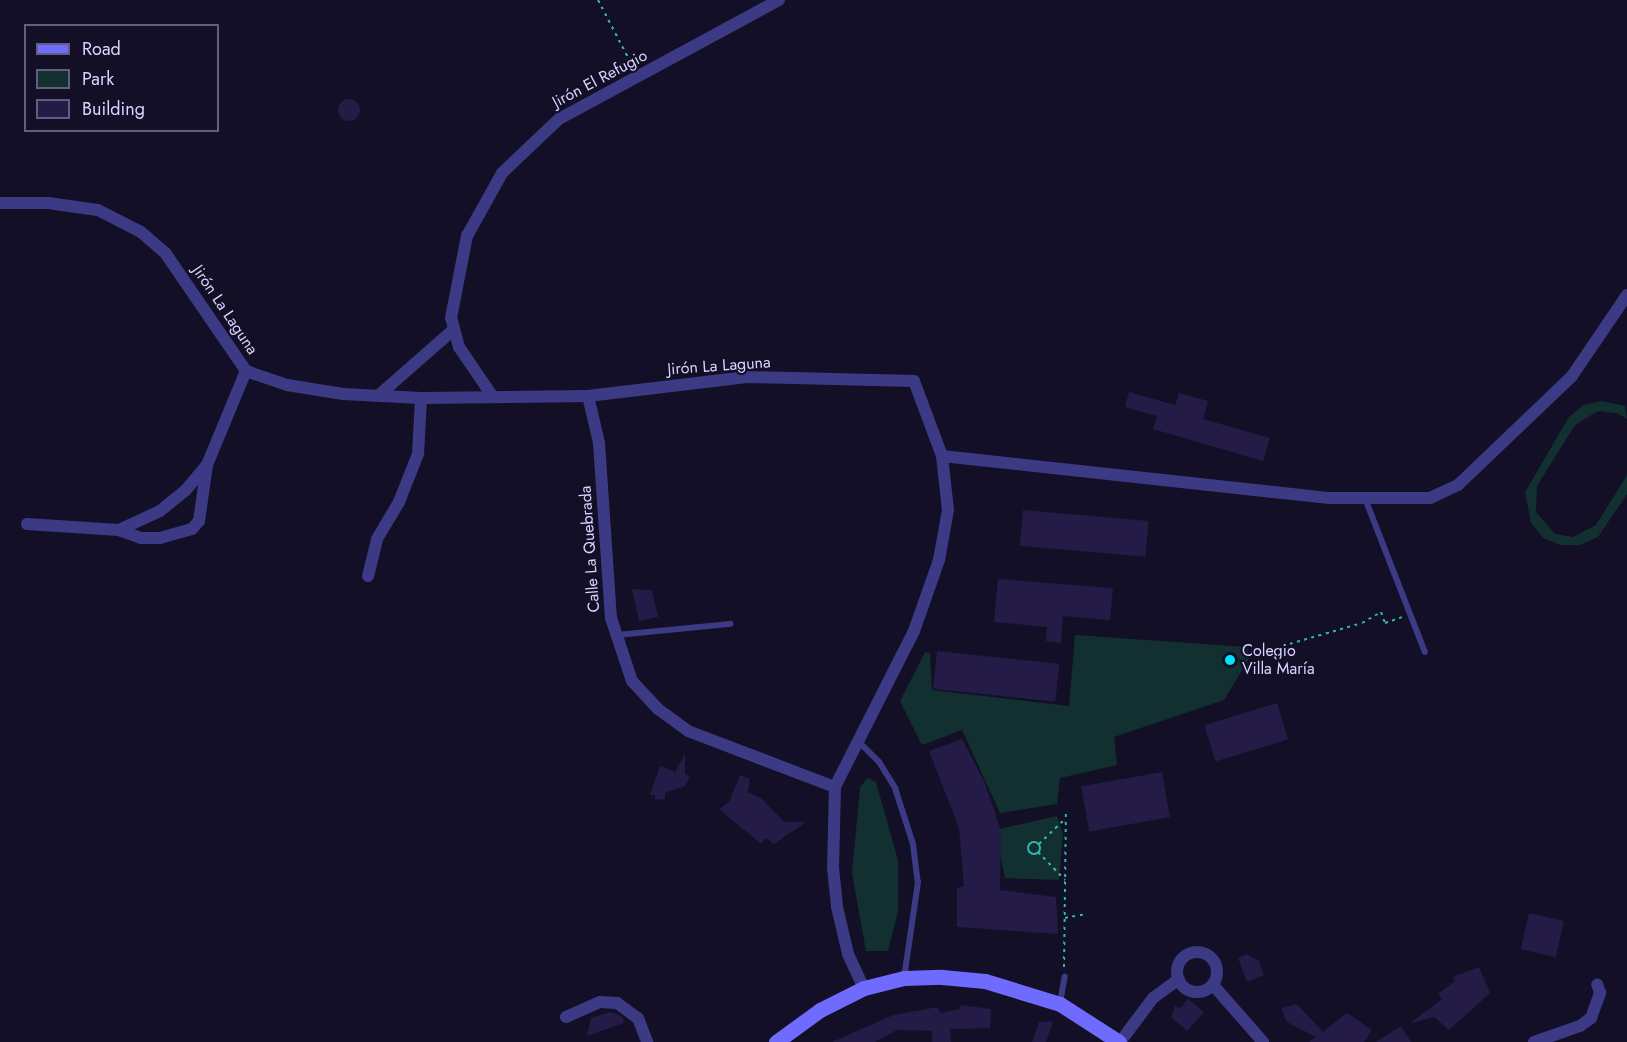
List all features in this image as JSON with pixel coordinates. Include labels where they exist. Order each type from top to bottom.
[{"type":"street","name":"Jirón El Refugio","points":[[452,331],[467,236],[502,173],[559,118],[639,78],[779,0]]},
{"type":"street","name":"Jirón La Laguna","points":[[0,203],[48,203],[98,210],[141,232],[166,254],[246,370],[287,385],[379,396],[421,398],[588,396],[747,377],[914,381],[942,456],[948,510],[939,560],[914,631],[835,787],[833,868],[837,907],[848,954],[864,988]]},
{"type":"street","points":[[942,456],[1366,501],[1430,498],[1458,485],[1572,376],[1627,295]]},
{"type":"street","points":[[379,396],[452,331],[472,369],[493,397]]},
{"type":"street","points":[[27,524],[119,530],[141,538],[160,538],[192,529],[199,521],[207,465],[246,370]]},
{"type":"street","name":"Calle La Quebrada","points":[[588,396],[599,443],[611,618],[632,681],[658,709],[688,731],[767,765],[835,787]]},
{"type":"street","points":[[368,576],[377,539],[399,502],[418,454],[421,398]]},
{"type":"street","points":[[119,530],[160,511],[185,491],[207,465]]},
{"type":"street","points":[[1201,953],[1216,966],[1213,985],[1197,992],[1185,988],[1179,979],[1182,959],[1201,953]]},
{"type":"street","points":[[776,1042],[820,1010],[864,988],[904,978],[985,981],[1060,1004],[1119,1042],[1153,998],[1179,979]]},
{"type":"street","points":[[1534,1042],[1580,1026],[1590,1018],[1598,1004],[1598,984]]},
{"type":"street","points":[[1213,985],[1263,1042]]},
{"type":"street","points":[[566,1017],[600,1002],[617,1003],[638,1018],[647,1042]]},
{"type":"lane","points":[[1366,501],[1425,652]]},
{"type":"lane","points":[[617,635],[730,624]]},
{"type":"lane","points":[[858,741],[879,762],[895,788],[913,844],[918,882],[904,978]]},
{"type":"lane","points":[[1060,1004],[1064,976]]},
{"type":"path","points":[[598,0],[639,78]]},
{"type":"path","points":[[1269,650],[1362,623],[1367,616],[1381,612],[1384,623],[1410,614]]},
{"type":"path","points":[[1064,976],[1066,811]]},
{"type":"path","points":[[1038,852],[1039,844],[1065,819]]},
{"type":"path","points":[[1038,852],[1031,853],[1028,847],[1032,842],[1039,844]]},
{"type":"path","points":[[1038,852],[1065,880]]},
{"type":"path","points":[[1065,918],[1085,914]]},
{"type":"green space","points":[[1602,401],[1625,406],[1627,419],[1617,413],[1598,411],[1575,425],[1537,486],[1536,512],[1555,534],[1573,537],[1596,525],[1627,475],[1627,494],[1598,537],[1580,545],[1560,545],[1543,538],[1531,523],[1525,492],[1569,417],[1583,405]]},
{"type":"green space","points":[[1075,635],[1247,647],[1250,657],[1224,700],[1114,737],[1117,765],[1060,778],[1057,804],[1000,813],[962,730],[922,745],[900,701],[925,652],[930,653],[932,690],[1069,706]]},
{"type":"green space","points":[[868,778],[876,782],[898,860],[898,911],[888,951],[866,951],[852,873],[860,787]]},
{"type":"green space","points":[[1057,816],[1063,834],[1059,880],[1005,878],[995,830]]},
{"type":"building","points":[[349,99],[357,102],[360,110],[357,118],[349,121],[341,118],[338,110],[341,102]]},
{"type":"building","points":[[1129,392],[1175,405],[1179,393],[1208,401],[1203,419],[1270,438],[1263,461],[1153,429],[1157,416],[1125,407]]},
{"type":"building","points":[[1023,510],[1149,521],[1145,557],[1020,546]]},
{"type":"building","points":[[998,579],[1113,588],[1110,620],[1063,616],[1061,643],[1046,641],[1047,627],[994,622]]},
{"type":"building","points":[[632,589],[652,590],[658,617],[639,621]]},
{"type":"building","points":[[937,651],[1059,664],[1055,702],[933,689]]},
{"type":"building","points":[[1277,703],[1288,739],[1215,762],[1204,725]]},
{"type":"building","points":[[962,739],[985,783],[1001,831],[1000,890],[1056,897],[1058,934],[957,927],[957,888],[964,886],[959,828],[929,751]]},
{"type":"building","points":[[685,754],[685,774],[690,777],[685,786],[665,793],[665,799],[655,800],[655,795],[650,795],[660,766],[675,772]]},
{"type":"building","points":[[1162,772],[1170,817],[1089,832],[1081,786]]},
{"type":"building","points":[[740,775],[750,779],[748,792],[761,798],[784,822],[806,822],[774,844],[766,838],[761,844],[719,809],[729,802]]},
{"type":"building","points":[[1529,913],[1564,921],[1556,957],[1521,949]]},
{"type":"building","points":[[1247,954],[1259,961],[1264,975],[1247,982],[1238,958]]},
{"type":"building","points":[[1479,967],[1490,993],[1449,1030],[1434,1017],[1409,1024],[1442,999],[1438,994],[1455,981],[1453,977]]},
{"type":"building","points":[[1188,999],[1204,1012],[1187,1031],[1171,1017],[1175,1006],[1180,1008]]},
{"type":"building","points":[[1297,1004],[1323,1032],[1347,1013],[1372,1030],[1364,1042],[1309,1042],[1316,1037],[1287,1022],[1281,1008]]},
{"type":"building","points":[[960,1005],[991,1009],[990,1028],[950,1029],[951,1042],[932,1042],[932,1031],[897,1030],[875,1042],[832,1042],[893,1015],[938,1007],[940,1013],[960,1009]]},
{"type":"building","points":[[611,1012],[623,1017],[624,1023],[587,1036],[591,1018]]},
{"type":"building","points":[[1053,1021],[1046,1042],[1032,1042],[1039,1022]]},
{"type":"building","points":[[1401,1026],[1411,1042],[1376,1042]]},
{"type":"place","name":"Colegio Villa María","points":[[1230,660]]}]
